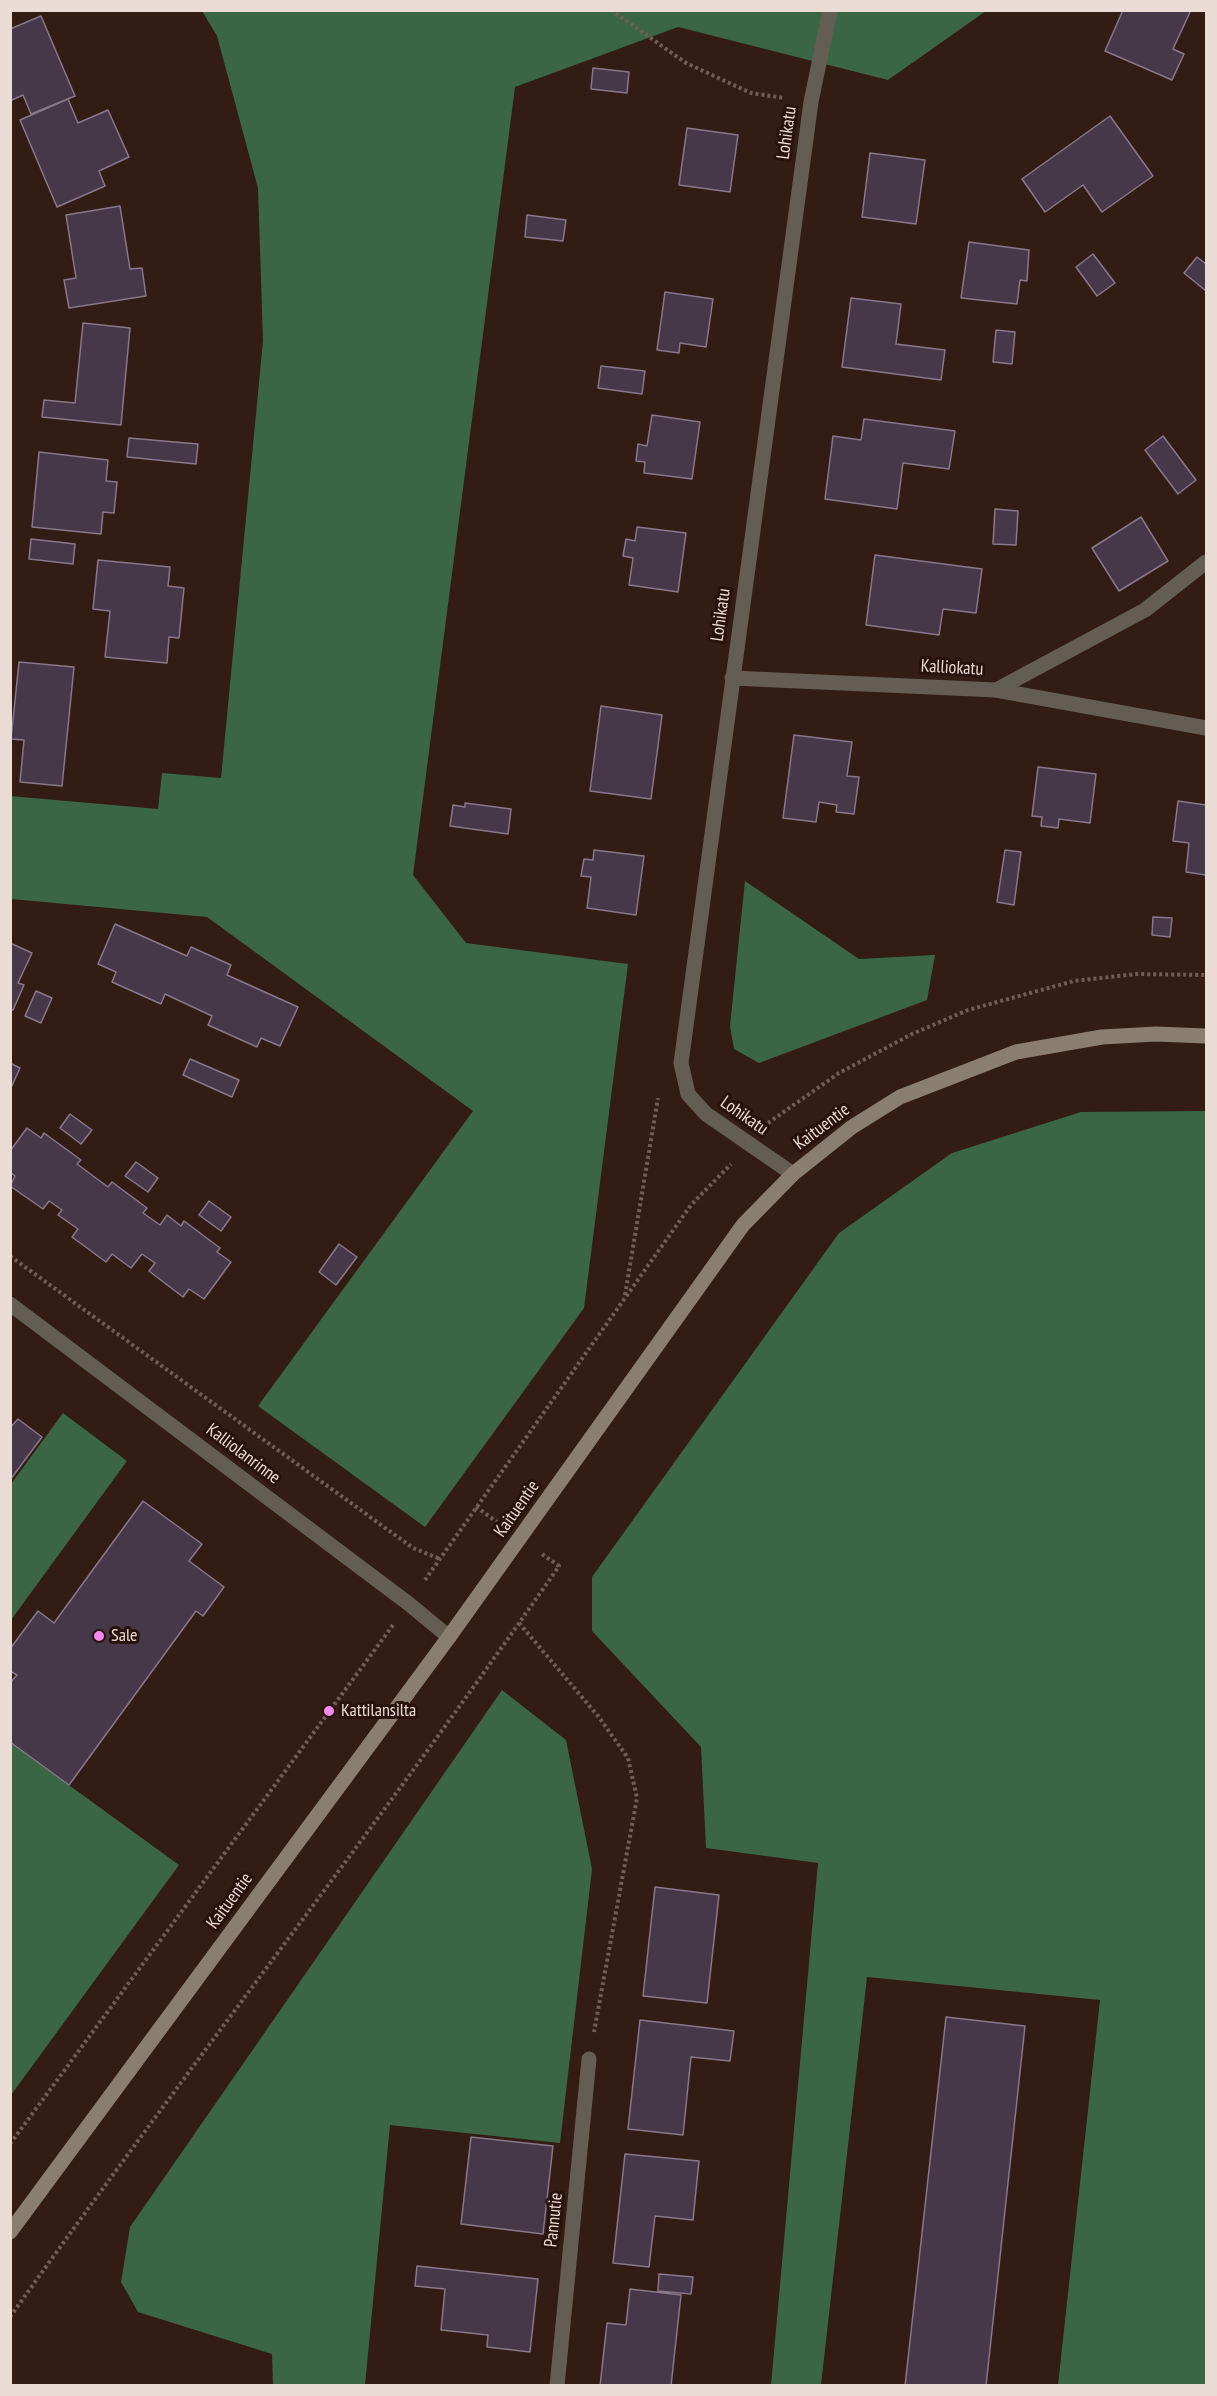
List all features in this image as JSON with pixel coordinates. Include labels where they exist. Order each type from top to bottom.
[{"type":"street","name":"Lohikatu","points":[[793,1174],[706,1114],[688,1094],[681,1063],[811,102],[830,10]]},
{"type":"street","name":"Kalliokatu","points":[[732,678],[996,690],[1146,610],[1206,562]]},
{"type":"street","points":[[996,690],[1206,728]]},
{"type":"street","name":"Kaituentie","points":[[10,2232],[449,1637],[743,1226],[793,1174],[852,1127],[900,1097],[1016,1052],[1102,1037],[1156,1034],[1206,1036]]},
{"type":"street","name":"Kalliolanrinne","points":[[10,1304],[409,1604],[449,1637]]},
{"type":"street","name":"Pannutie","points":[[557,2385],[589,2059]]},
{"type":"path","points":[[611,10],[686,63],[751,93],[811,102]]},
{"type":"path","points":[[624,1299],[659,1091],[681,1063]]},
{"type":"path","points":[[10,1256],[413,1548],[440,1558]]},
{"type":"path","points":[[10,2317],[93,2201],[483,1676],[559,1566]]},
{"type":"path","points":[[10,2144],[409,1604]]},
{"type":"path","points":[[519,1623],[598,1716],[628,1758],[637,1798],[589,2059]]},
{"type":"green space","points":[[202,11],[986,11],[888,80],[678,27],[515,87],[413,875],[466,943],[628,964],[584,1308],[425,1527],[258,1406],[473,1111],[207,917],[11,899],[10,796],[158,809],[162,773],[221,778],[263,341],[258,188],[217,36]]},
{"type":"green space","points":[[745,881],[859,959],[935,955],[927,1000],[759,1063],[734,1049],[730,1026]]},
{"type":"green space","points":[[1206,1111],[1206,2385],[1058,2385],[1100,2000],[867,1977],[821,2385],[771,2385],[818,1863],[706,1848],[701,1747],[592,1631],[592,1577],[839,1233],[952,1153],[1081,1112]]},
{"type":"green space","points":[[63,1413],[127,1461],[11,1620],[11,1484]]},
{"type":"green space","points":[[502,1690],[566,1740],[592,1869],[560,2143],[390,2125],[365,2385],[273,2385],[272,2354],[138,2312],[121,2282],[130,2227]]},
{"type":"green space","points":[[11,1743],[179,1865],[11,2095]]},
{"type":"building","points":[[1123,10],[1191,10],[1173,49],[1184,54],[1172,80],[1105,51]]},
{"type":"building","points":[[41,16],[75,96],[31,114],[23,95],[12,100],[10,97],[10,29]]},
{"type":"building","points":[[593,68],[629,72],[627,93],[591,89]]},
{"type":"building","points":[[68,99],[78,123],[108,110],[129,157],[99,171],[105,186],[57,207],[20,120]]},
{"type":"building","points":[[1110,116],[1153,176],[1102,212],[1083,185],[1045,212],[1022,179]]},
{"type":"building","points":[[687,128],[738,135],[730,192],[679,185]]},
{"type":"building","points":[[870,153],[925,160],[916,224],[862,217]]},
{"type":"building","points":[[120,206],[130,269],[142,268],[146,296],[69,308],[64,280],[76,278],[66,215]]},
{"type":"building","points":[[527,215],[566,220],[563,241],[525,237]]},
{"type":"building","points":[[969,242],[1029,250],[1027,281],[1020,280],[1017,304],[961,298]]},
{"type":"building","points":[[1093,254],[1115,283],[1097,296],[1076,267]]},
{"type":"building","points":[[1197,257],[1206,264],[1206,291],[1184,273]]},
{"type":"building","points":[[665,292],[713,299],[706,347],[680,343],[679,353],[657,350]]},
{"type":"building","points":[[851,298],[901,304],[896,344],[945,350],[941,380],[842,367]]},
{"type":"building","points":[[83,323],[130,328],[121,425],[42,417],[44,400],[75,403]]},
{"type":"building","points":[[996,330],[1015,332],[1012,364],[993,362]]},
{"type":"building","points":[[601,366],[645,371],[642,394],[598,388]]},
{"type":"building","points":[[652,415],[700,422],[692,479],[644,473],[645,462],[636,461],[638,444],[647,446]]},
{"type":"building","points":[[864,419],[955,431],[949,469],[903,463],[897,509],[825,499],[833,436],[861,440]]},
{"type":"building","points":[[1163,436],[1196,480],[1178,494],[1145,450]]},
{"type":"building","points":[[129,438],[198,444],[196,464],[127,457]]},
{"type":"building","points":[[39,452],[108,460],[106,481],[117,482],[114,513],[103,512],[101,534],[32,527]]},
{"type":"building","points":[[995,509],[1018,511],[1016,545],[993,544]]},
{"type":"building","points":[[1141,517],[1168,561],[1119,591],[1092,548]]},
{"type":"building","points":[[637,527],[686,533],[678,592],[629,585],[633,558],[623,556],[626,539],[635,541]]},
{"type":"building","points":[[31,539],[75,544],[73,564],[29,559]]},
{"type":"building","points":[[875,555],[982,569],[976,613],[943,609],[939,635],[866,625]]},
{"type":"building","points":[[98,560],[170,567],[168,586],[184,588],[179,638],[169,637],[167,663],[105,657],[110,611],[93,609]]},
{"type":"building","points":[[19,662],[74,667],[62,786],[20,782],[24,740],[11,739]]},
{"type":"building","points":[[601,706],[662,715],[651,799],[590,791]]},
{"type":"building","points":[[794,735],[852,742],[847,776],[859,777],[854,814],[836,812],[837,805],[819,802],[816,822],[783,818]]},
{"type":"building","points":[[1038,767],[1096,774],[1090,823],[1059,819],[1058,828],[1041,826],[1042,817],[1032,816]]},
{"type":"building","points":[[1178,801],[1206,805],[1206,875],[1186,872],[1189,843],[1173,841]]},
{"type":"building","points":[[465,803],[511,809],[508,834],[450,826],[453,805],[465,807]]},
{"type":"building","points":[[594,850],[644,856],[636,915],[587,908],[591,877],[581,876],[584,859],[593,860]]},
{"type":"building","points":[[1005,850],[1021,852],[1014,905],[997,902]]},
{"type":"building","points":[[1153,917],[1172,918],[1170,937],[1152,935]]},
{"type":"building","points":[[115,924],[187,956],[191,947],[231,965],[227,975],[298,1007],[280,1046],[261,1038],[257,1047],[208,1025],[212,1016],[165,994],[161,1004],[112,982],[116,972],[98,964]]},
{"type":"building","points":[[10,943],[32,953],[18,983],[24,985],[13,1010],[10,1009]]},
{"type":"building","points":[[36,991],[52,998],[41,1023],[25,1016]]},
{"type":"building","points":[[190,1059],[239,1080],[232,1097],[183,1075]]},
{"type":"building","points":[[10,1063],[20,1068],[10,1090]]},
{"type":"building","points":[[70,1114],[92,1130],[81,1144],[60,1128]]},
{"type":"building","points":[[27,1128],[41,1138],[44,1133],[81,1160],[77,1164],[108,1187],[112,1182],[147,1208],[143,1213],[160,1225],[167,1215],[181,1226],[184,1221],[220,1248],[217,1252],[231,1262],[204,1299],[189,1289],[183,1297],[149,1271],[155,1263],[142,1254],[131,1268],[112,1254],[106,1262],[72,1237],[78,1229],[58,1215],[62,1210],[49,1201],[43,1209],[10,1186],[15,1176],[10,1172],[10,1151]]},
{"type":"building","points":[[136,1162],[158,1178],[148,1192],[125,1176]]},
{"type":"building","points":[[209,1201],[231,1217],[221,1231],[199,1215]]},
{"type":"building","points":[[339,1244],[357,1257],[336,1285],[319,1272]]},
{"type":"building","points":[[18,1419],[42,1437],[10,1480],[10,1428]]},
{"type":"building","name":"Sale","points":[[143,1501],[202,1544],[189,1561],[224,1587],[203,1616],[196,1611],[69,1785],[10,1742],[10,1683],[17,1675],[10,1671],[10,1649],[38,1611],[54,1623]]},
{"type":"building","points":[[655,1887],[719,1895],[707,2003],[643,1996]]},
{"type":"building","points":[[946,2017],[1025,2026],[986,2386],[905,2386]]},
{"type":"building","points":[[640,2020],[734,2031],[730,2061],[691,2057],[683,2135],[628,2129]]},
{"type":"building","points":[[471,2137],[553,2146],[543,2234],[461,2224]]},
{"type":"building","points":[[625,2154],[699,2161],[693,2220],[655,2216],[649,2267],[613,2263]]},
{"type":"building","points":[[417,2266],[538,2279],[530,2352],[487,2347],[488,2335],[441,2330],[445,2289],[415,2286]]},
{"type":"building","points":[[659,2274],[693,2277],[691,2294],[658,2291]]},
{"type":"building","points":[[630,2289],[681,2295],[671,2386],[600,2386],[607,2323],[626,2325]]},
{"type":"place","name":"Sale","points":[[99,1636]]},
{"type":"place","name":"Kattilansilta","points":[[329,1711]]}]
